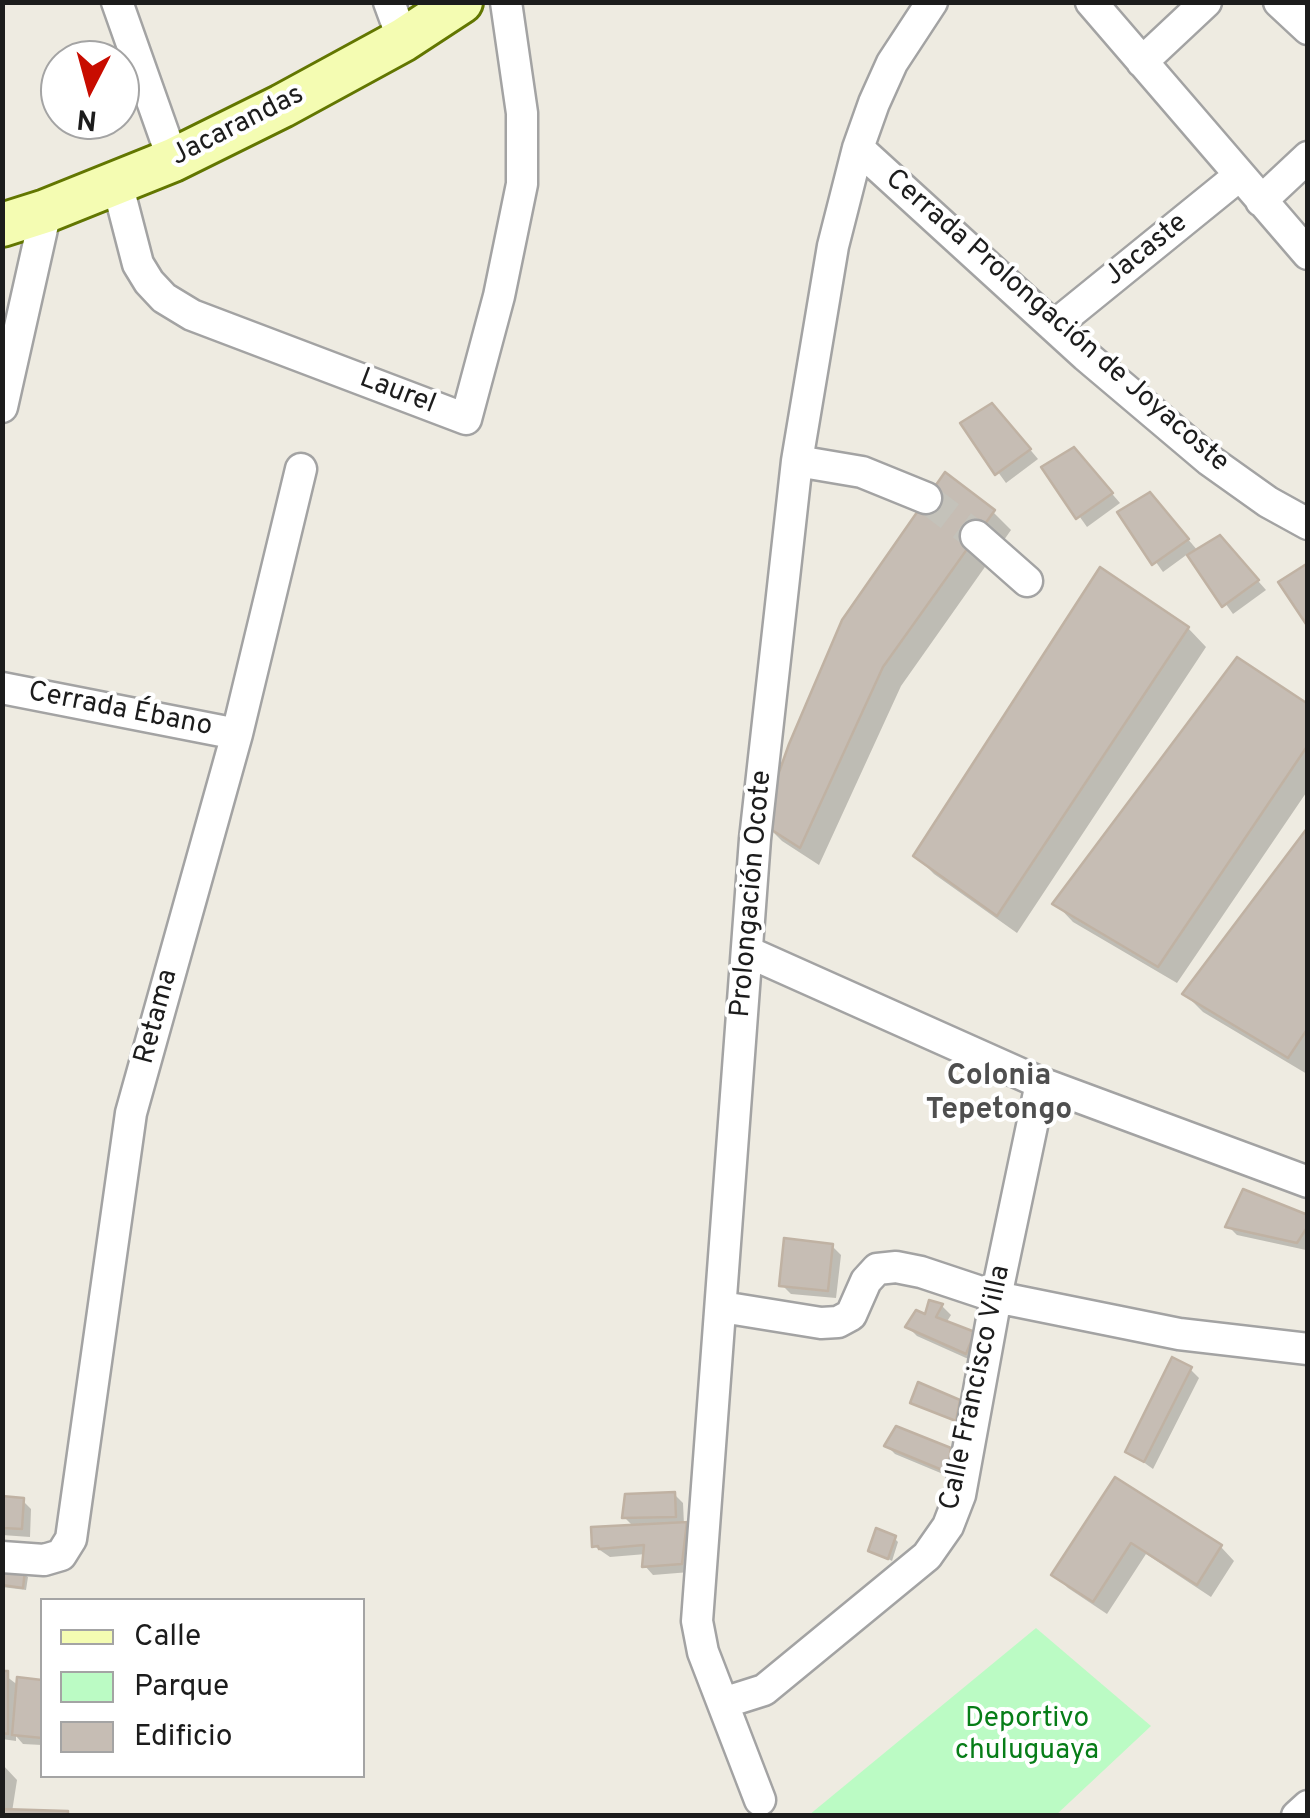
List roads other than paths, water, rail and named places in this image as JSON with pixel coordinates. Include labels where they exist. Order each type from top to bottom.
[{"type":"street","points":[[117,2],[174,160]]},
{"type":"street","name":"Jacarandas","points":[[2,225],[174,160],[282,106],[396,21],[461,2]]},
{"type":"street","name":"Laurel","points":[[117,183],[138,264],[164,298],[192,316],[466,419],[499,296],[522,184],[522,113],[506,2]]},
{"type":"street","name":"Prolongación Ocote","points":[[760,1800],[703,1652],[697,1621],[754,839],[797,461],[833,246],[858,148],[892,62],[932,2]]},
{"type":"street","points":[[1091,2],[1308,254]]},
{"type":"street","points":[[1142,62],[1206,2]]},
{"type":"street","points":[[1278,2],[1308,30]]},
{"type":"street","name":"Cerrada Prolongación de Joyacoste","points":[[858,148],[1209,460],[1268,502],[1308,524]]},
{"type":"street","points":[[1262,200],[1308,157]]},
{"type":"street","name":"Jacaste","points":[[1054,326],[1240,175]]},
{"type":"street","points":[[2,406],[46,211]]},
{"type":"street","points":[[797,461],[862,472],[926,498]]},
{"type":"street","name":"Retama","points":[[2,1557],[44,1560],[61,1555],[70,1538],[131,1114],[236,734],[301,470]]},
{"type":"street","points":[[976,536],[1027,581]]},
{"type":"street","name":"Cerrada Ébano","points":[[2,688],[236,734]]},
{"type":"street","points":[[748,952],[1041,1083],[1308,1182]]},
{"type":"street","name":"Calle Francisco Villa","points":[[723,1703],[764,1690],[927,1556],[948,1526],[960,1495],[1041,1083]]},
{"type":"street","points":[[722,1307],[821,1323],[838,1322],[852,1315],[866,1281],[877,1270],[896,1267],[996,1298],[1179,1334],[1308,1348]]},
{"type":"street","points":[[1297,1816],[1308,1806]]},
{"type":"tunnel","points":[[926,498],[976,536]]},
{"type":"district","name":"Colonia Tepetongo","points":[[999,1095]]},
{"type":"park label","name":"Deportivo chuluguaya","points":[[1027,1736]]}]
